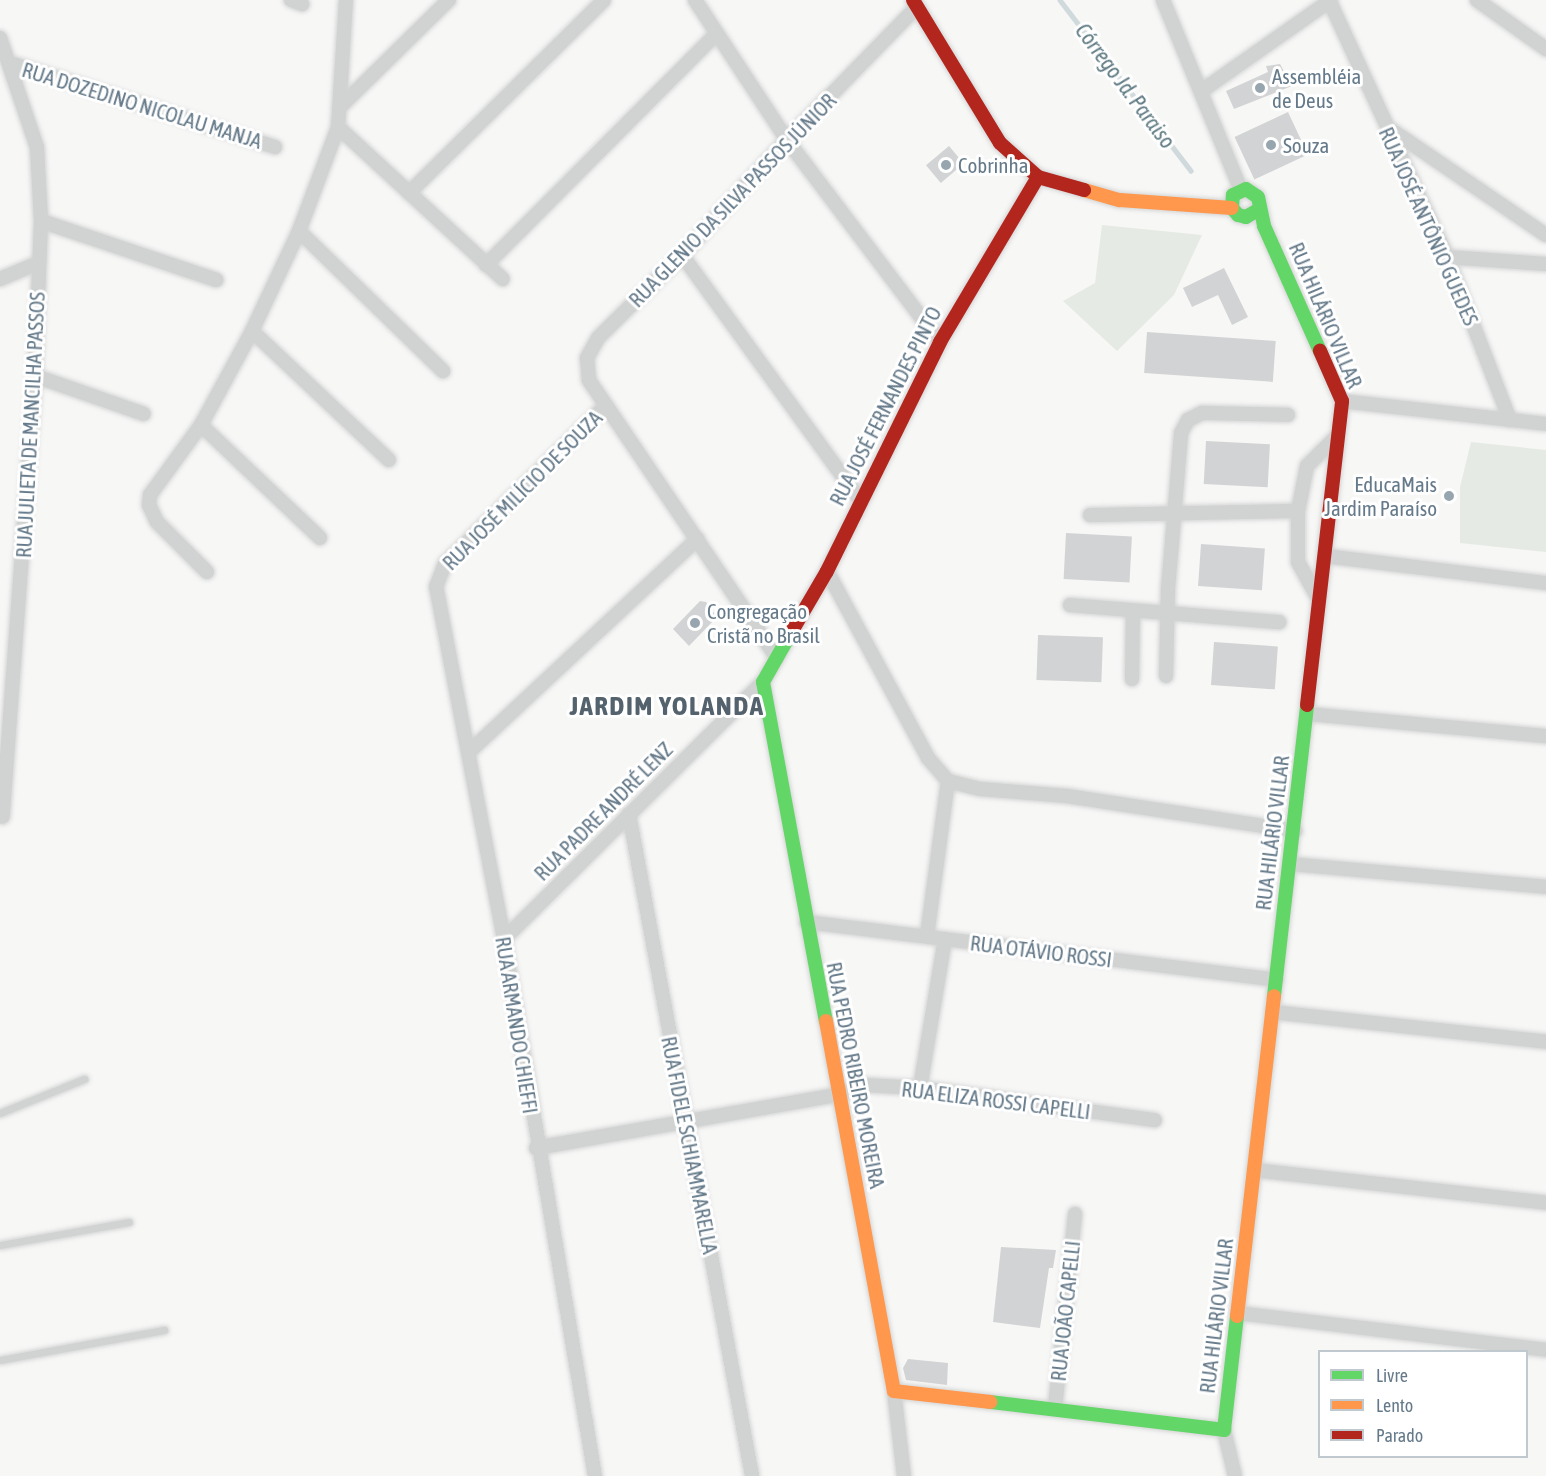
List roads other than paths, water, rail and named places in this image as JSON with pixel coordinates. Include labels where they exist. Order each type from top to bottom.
[{"type":"street","points":[[207,572],[157,522],[149,505],[155,484],[201,425],[252,331],[298,231],[338,127],[342,105],[346,0]]},
{"type":"street","points":[[342,105],[449,0]]},
{"type":"street","points":[[409,192],[604,0]]},
{"type":"street","points":[[695,0],[788,140],[940,342]]},
{"type":"street","points":[[1163,0],[1203,90],[1241,190],[1233,195],[1232,208]]},
{"type":"street","points":[[1203,90],[1330,0]]},
{"type":"street","name":"RUA JOSÉ ANTÔNIO GUEDES","points":[[1330,0],[1384,126],[1448,257],[1510,420]]},
{"type":"street","points":[[1477,0],[1546,49]]},
{"type":"street","points":[[915,3],[1000,143],[1018,164],[1038,177],[1120,200],[1232,208],[1242,217],[1258,210]]},
{"type":"street","name":"RUA GLENIO DA SILVA PASSOS JÚNIOR","points":[[777,658],[589,380],[586,358],[598,338],[682,255],[915,3]]},
{"type":"street","points":[[486,265],[717,33]]},
{"type":"street","name":"RUA JULIETA DE MANCILHA PASSOS","points":[[0,38],[37,147],[41,221],[35,376],[3,817]]},
{"type":"street","name":"RUA DOZEDINO NICOLAU MANJA","points":[[10,63],[275,147]]},
{"type":"street","points":[[1384,126],[1546,236]]},
{"type":"street","points":[[338,127],[503,279]]},
{"type":"street","name":"RUA JOSÉ FERNANDES PINTO","points":[[777,658],[827,571],[859,499],[940,342],[1038,177]]},
{"type":"street","name":"RUA HILÁRIO VILLAR","points":[[1235,1476],[1224,1430],[1308,714],[1342,401],[1258,210],[1255,193],[1241,190]]},
{"type":"street","points":[[41,221],[216,280]]},
{"type":"street","points":[[298,231],[443,371]]},
{"type":"street","points":[[682,255],[859,499]]},
{"type":"street","points":[[1448,257],[1546,264]]},
{"type":"street","points":[[0,279],[38,263]]},
{"type":"street","points":[[252,331],[389,460]]},
{"type":"street","points":[[35,376],[144,414]]},
{"type":"street","points":[[1342,401],[1546,424]]},
{"type":"street","name":"RUA JOSÉ MILÍCIO DE SOUZA","points":[[438,576],[450,559],[606,405]]},
{"type":"street","points":[[1167,676],[1167,614],[1181,433],[1188,420],[1202,414],[1288,415]]},
{"type":"street","points":[[201,425],[320,538]]},
{"type":"street","points":[[1319,600],[1298,562],[1298,511],[1307,465],[1338,435]]},
{"type":"street","points":[[1090,515],[1298,511]]},
{"type":"street","points":[[470,751],[697,539]]},
{"type":"street","points":[[1324,556],[1546,583]]},
{"type":"street","points":[[827,571],[928,758],[948,781],[981,789],[1067,796],[1294,831]]},
{"type":"street","name":"RUA ARMANDO CHIEFFI","points":[[438,576],[436,587],[470,751],[504,939],[536,1148],[594,1476]]},
{"type":"street","points":[[1070,605],[1279,622]]},
{"type":"street","points":[[1132,679],[1133,611]]},
{"type":"street","name":"RUA PADRE ANDRÉ LENZ","points":[[504,939],[763,682],[777,658]]},
{"type":"street","name":"RUA PEDRO RIBEIRO MOREIRA","points":[[763,682],[894,1391],[904,1476]]},
{"type":"street","points":[[1308,714],[1546,736]]},
{"type":"street","points":[[927,936],[948,781]]},
{"type":"street","name":"RUA FIDELE SCHIAMMARELLA","points":[[629,814],[752,1476]]},
{"type":"street","points":[[1290,864],[1546,887]]},
{"type":"street","name":"RUA OTÁVIO ROSSI","points":[[806,922],[1276,980]]},
{"type":"street","points":[[920,1088],[945,939]]},
{"type":"street","points":[[1272,1012],[1546,1042]]},
{"type":"street","name":"RUA ELIZA ROSSI CAPELLI","points":[[536,1148],[838,1095],[864,1085],[920,1088],[1155,1120]]},
{"type":"street","points":[[1254,1170],[1546,1203]]},
{"type":"street","name":"RUA JOÃO CAPELLI","points":[[1054,1408],[1075,1214]]},
{"type":"street","points":[[1237,1313],[1546,1350]]},
{"type":"street","points":[[894,1391],[1054,1408],[1224,1430]]},
{"type":"lane","points":[[0,1113],[84,1079]]},
{"type":"lane","points":[[0,1245],[129,1222]]},
{"type":"lane","points":[[0,1360],[164,1330]]},
{"type":"waterway","name":"Córrego Jd. Paraiso","points":[[1060,0],[1191,171]]},
{"type":"place","name":"Assembléia de Deus","points":[[1260,88]]},
{"type":"place","name":"Souza","points":[[1271,145]]},
{"type":"place","name":"Cobrinha","points":[[946,165]]},
{"type":"place","name":"EducaMais Jardim Paraíso","points":[[1449,496]]},
{"type":"place","name":"Congregação Cristã no Brasil","points":[[695,623]]},
{"type":"district","name":"JARDIM YOLANDA","points":[[667,706]]}]
